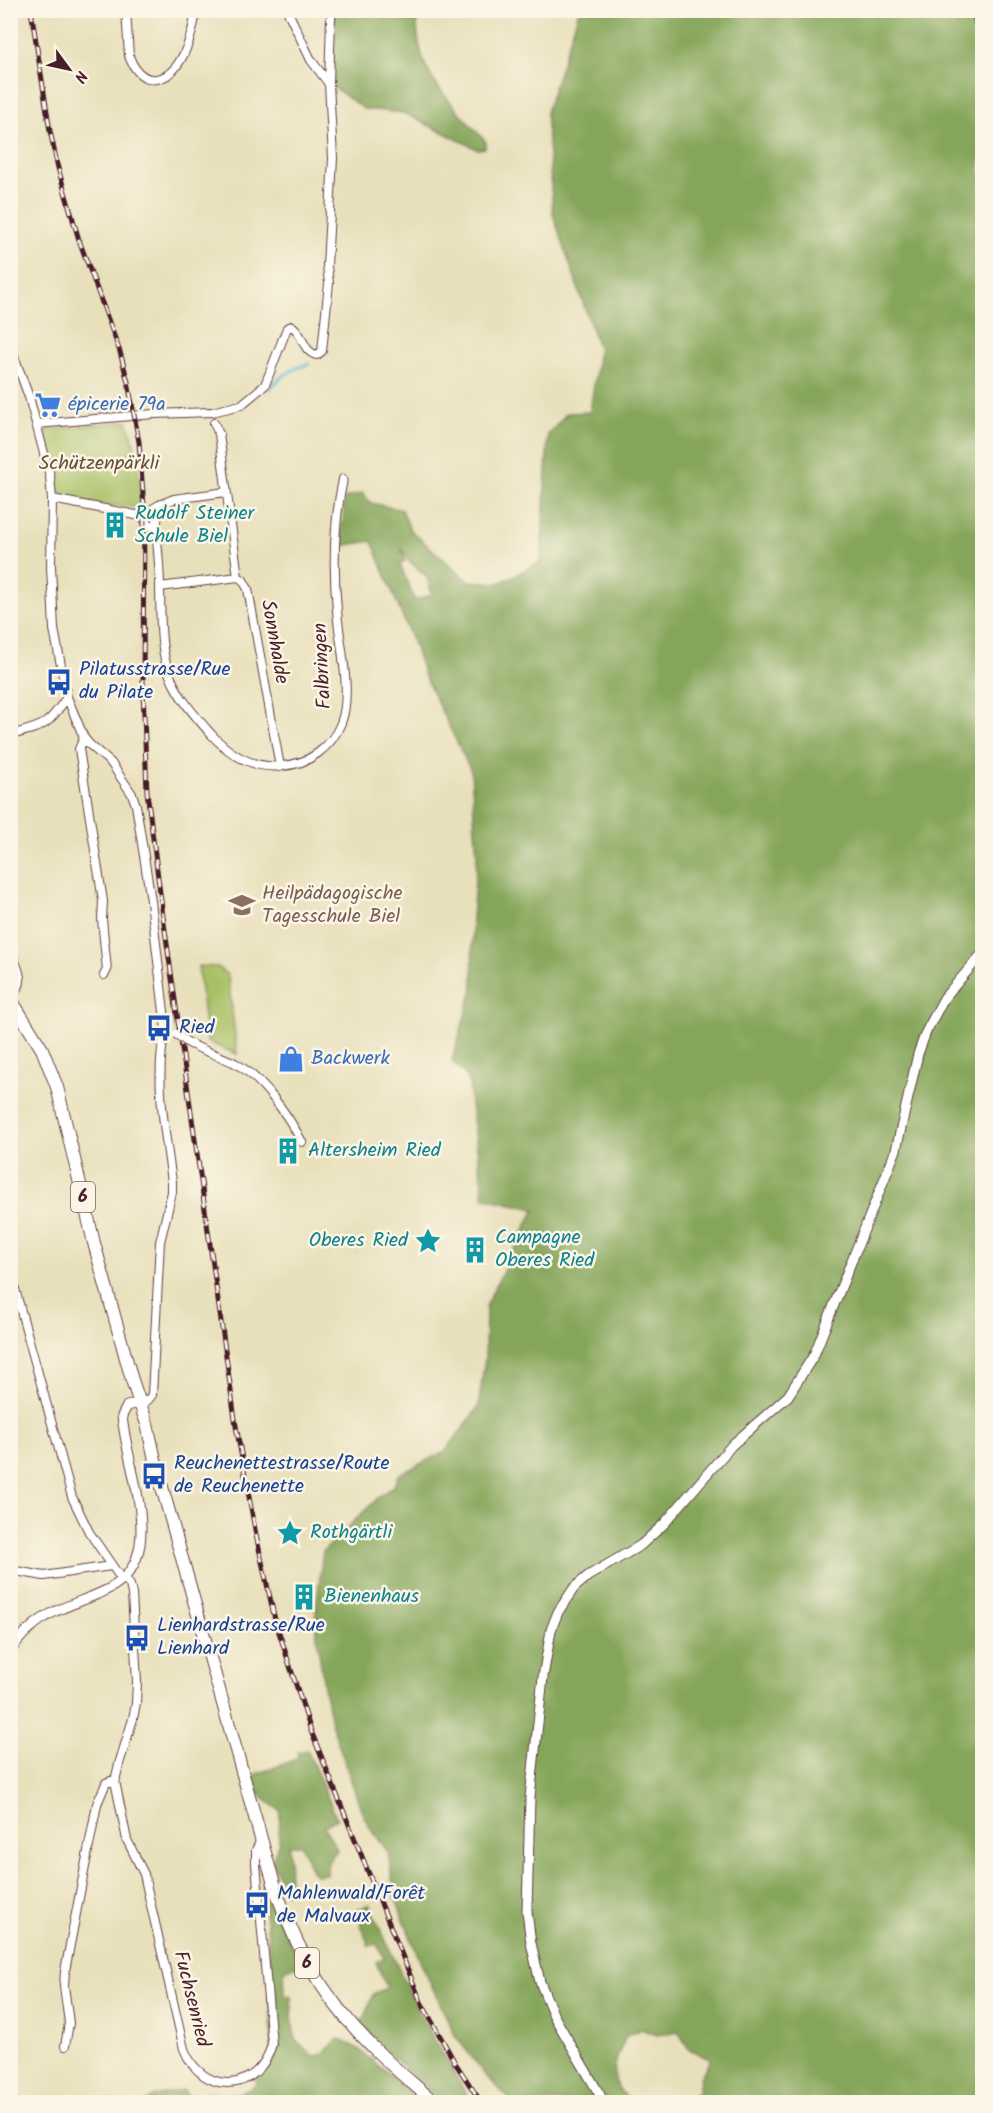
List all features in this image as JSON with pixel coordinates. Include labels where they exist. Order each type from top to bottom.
[{"type":"main road","name":"6","points":[[10,997],[42,1049],[57,1087],[94,1244],[285,1919],[316,1978],[344,2016],[371,2046],[434,2103]]},
{"type":"street","points":[[126,10],[129,56],[139,74],[151,79],[167,76],[177,67],[191,34],[196,10]]},
{"type":"street","points":[[287,10],[311,60],[329,84]]},
{"type":"street","points":[[37,424],[222,410],[241,405],[265,385],[287,328],[292,326],[297,329],[305,347],[312,354],[317,355],[322,351],[329,283],[327,266],[333,158],[329,84],[333,10]]},
{"type":"street","points":[[975,10],[982,38]]},
{"type":"street","points":[[10,345],[37,424],[50,476],[54,629],[67,697],[84,738],[111,763],[132,794],[136,805],[151,901],[163,1020],[166,1029],[162,1047],[161,1079],[172,1192],[160,1242],[152,1395],[148,1400],[127,1406],[122,1416],[141,1530],[134,1563],[123,1578],[101,1594],[42,1619],[23,1634],[10,1652]]},
{"type":"street","name":"Sonnhalde","points":[[214,423],[219,434],[238,577],[243,580],[248,589],[280,767]]},
{"type":"street","name":"Falbringen","points":[[156,530],[161,639],[171,677],[182,698],[215,738],[238,758],[264,766],[280,767],[302,762],[323,749],[336,732],[344,710],[345,696],[335,578],[337,525],[343,479]]},
{"type":"street","points":[[141,516],[174,499],[226,492]]},
{"type":"street","points":[[52,499],[141,516],[156,530]]},
{"type":"street","points":[[156,530],[159,505]]},
{"type":"street","points":[[160,587],[238,577]]},
{"type":"street","points":[[10,735],[38,729],[47,723],[67,697]]},
{"type":"street","points":[[84,738],[79,749],[104,902],[102,919],[107,970],[105,975]]},
{"type":"street","points":[[10,947],[22,983],[10,997]]},
{"type":"street","points":[[604,2103],[554,2016],[540,1982],[527,1912],[530,1797],[543,1677],[551,1630],[558,1612],[574,1588],[588,1576],[641,1545],[664,1524],[732,1444],[788,1396],[803,1374],[814,1355],[896,1150],[918,1054],[926,1032],[944,998],[982,954]]},
{"type":"street","points":[[166,1029],[188,1043],[227,1059],[248,1072],[286,1115],[302,1142]]},
{"type":"street","points":[[10,1271],[72,1497],[89,1532],[111,1566],[130,1585],[132,1594],[136,1703],[116,1779],[106,1783],[97,1804],[65,1971],[64,1986],[69,2023],[65,2046]]},
{"type":"street","points":[[10,1570],[44,1576],[111,1566]]},
{"type":"street","name":"Fuchsenried","points":[[116,1779],[116,1795],[127,1840],[144,1874],[184,2049],[190,2062],[199,2072],[218,2082],[235,2083],[254,2075],[264,2065],[272,2044],[256,1864],[256,1850],[261,1840]]},
{"type":"green space","points":[[333,11],[417,11],[417,28],[424,62],[444,94],[486,142],[485,148],[477,149],[404,113],[364,109],[329,84]]},
{"type":"green space","points":[[579,11],[973,11],[982,46],[979,167],[982,179],[982,2102],[688,2102],[698,2092],[701,2075],[711,2060],[689,2049],[678,2031],[657,2035],[641,2029],[626,2036],[615,2067],[615,2080],[629,2102],[513,2102],[485,2075],[455,2035],[420,1961],[395,1897],[388,1852],[363,1815],[331,1722],[317,1637],[316,1610],[323,1551],[380,1496],[394,1486],[398,1475],[446,1451],[478,1408],[485,1359],[486,1305],[535,1209],[484,1198],[470,1085],[452,1061],[473,989],[472,919],[477,857],[471,771],[424,675],[372,541],[340,546],[345,498],[362,493],[371,503],[402,510],[410,530],[468,581],[499,583],[541,562],[548,435],[567,413],[590,412],[599,350],[553,214],[546,112]],"holes":[[[401,548],[409,561],[427,577],[432,594],[415,601],[400,564],[405,561]]]},
{"type":"green space","name":"Schützenpärkli","points":[[127,421],[138,464],[141,508],[72,502],[58,489],[45,430]]},
{"type":"green space","points":[[198,966],[218,967],[228,976],[237,1054],[207,1042]]},
{"type":"green space","points":[[307,1750],[337,1819],[324,1826],[337,1850],[328,1862],[326,1874],[316,1875],[301,1845],[289,1845],[290,1891],[285,1893],[272,1861],[279,1841],[280,1811],[262,1796],[248,1777],[297,1759],[298,1752]]},
{"type":"green space","points":[[261,1883],[301,1965],[284,1970],[285,1995],[291,1997],[296,2040],[314,2057],[324,2053],[338,2039],[357,2048],[422,2102],[146,2102],[155,2096],[183,2090],[186,2095],[206,2100],[208,2092],[228,2094],[240,2092],[257,2084],[255,2078],[271,2061],[268,1936]]},
{"type":"green space","points":[[369,1904],[419,2013],[471,2102],[442,2102],[383,2048],[360,2022],[365,2017],[373,1994],[387,1988],[376,1962],[384,1958],[377,1944],[369,1946],[356,1911]]},
{"type":"waterway","points":[[269,388],[292,370],[309,364]]},
{"type":"railway","points":[[31,10],[58,168],[79,240],[120,352],[139,442],[144,506],[143,689],[147,792],[236,1426],[256,1535],[275,1620],[311,1731],[421,2002],[454,2061],[481,2102]]},
{"type":"place","name":"épicerie 79a","points":[[48,405]]},
{"type":"place","name":"Rudolf Steiner Schule Biel","points":[[115,525]]},
{"type":"place","name":"Pilatusstrasse/Rue du Pilate","points":[[59,682]]},
{"type":"place","name":"Heilpädagogische Tagesschule Biel","points":[[242,905]]},
{"type":"place","name":"Ried","points":[[159,1028]]},
{"type":"place","name":"Backwerk","points":[[291,1059]]},
{"type":"place","name":"Altersheim Ried","points":[[288,1151]]},
{"type":"place","name":"Oberes Ried","points":[[428,1241]]},
{"type":"place","name":"Campagne Oberes Ried","points":[[475,1250]]},
{"type":"place","name":"Reuchenettestrasse/Route de Reuchenette","points":[[154,1476]]},
{"type":"place","name":"Rothgärtli","points":[[290,1533]]},
{"type":"place","name":"Bienenhaus","points":[[304,1597]]},
{"type":"place","name":"Lienhardstrasse/Rue Lienhard","points":[[137,1638]]},
{"type":"place","name":"Mahlenwald/Forêt de Malvaux","points":[[257,1905]]}]
